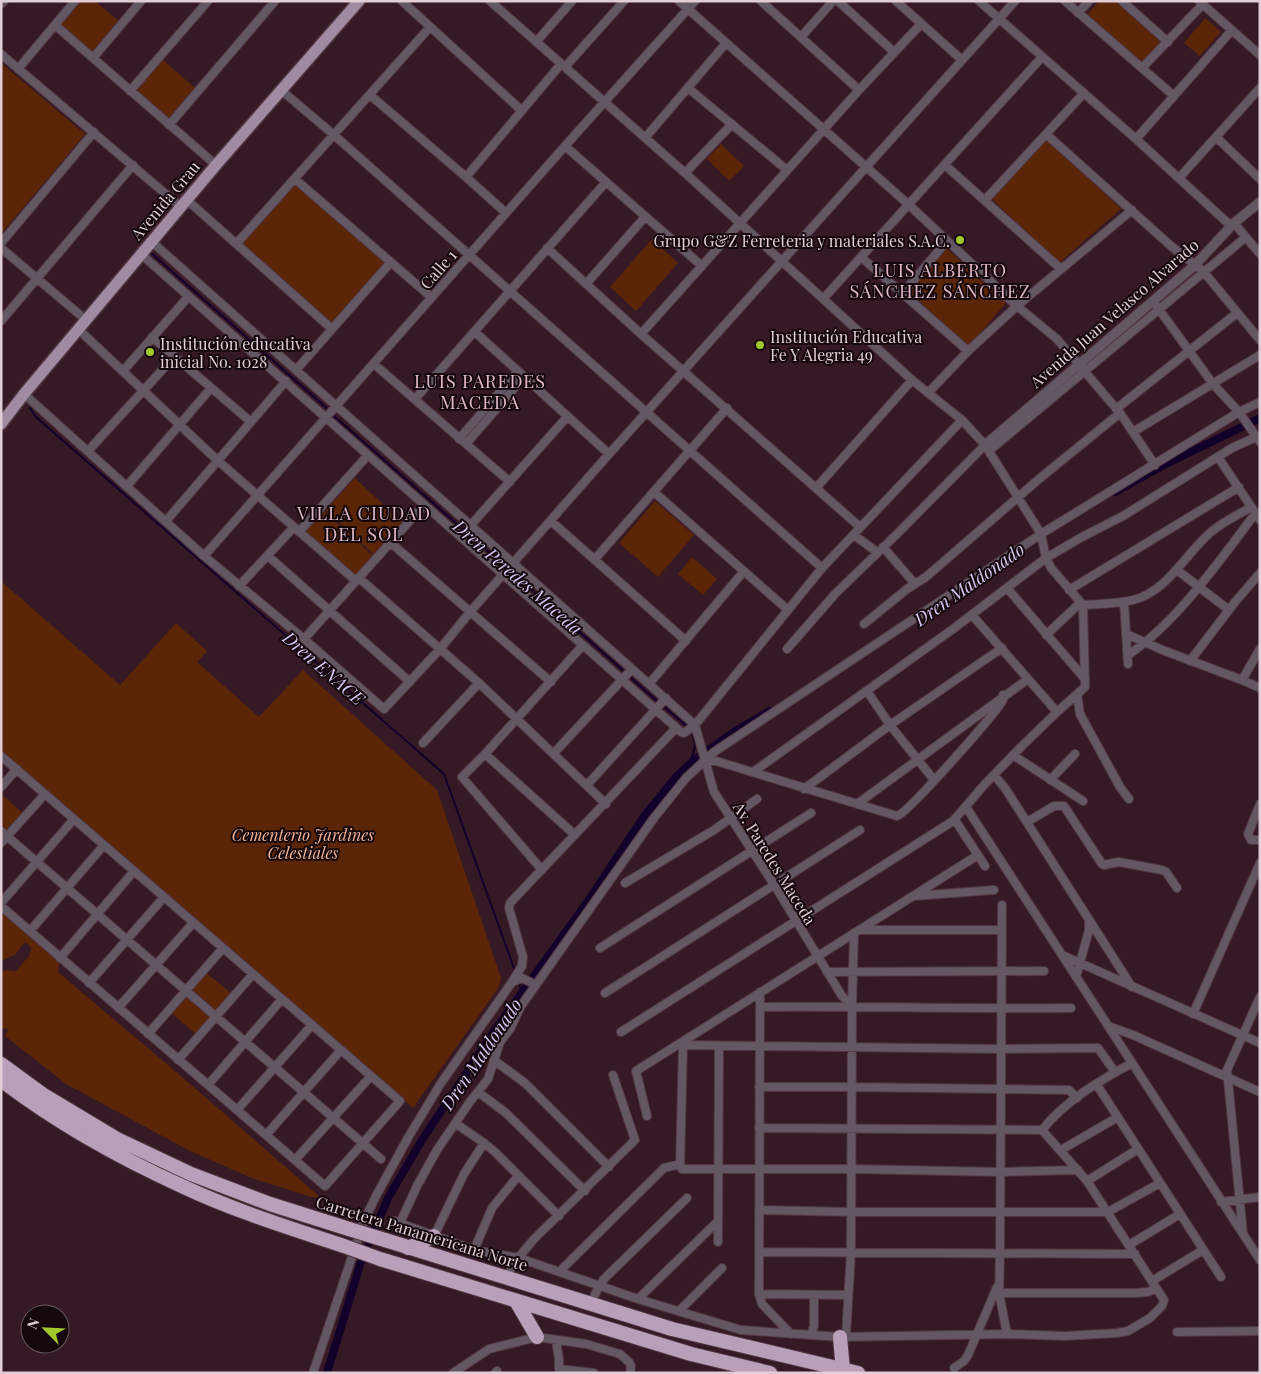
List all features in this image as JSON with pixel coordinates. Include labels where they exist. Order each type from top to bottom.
[{"type":"highway","name":"Carretera Panamericana Norte","points":[[1,1064],[42,1094],[100,1129],[191,1174],[270,1204],[672,1329],[858,1373]]},
{"type":"highway","points":[[1,1080],[34,1105],[111,1151],[184,1188],[264,1219],[380,1259],[516,1301],[691,1354],[755,1371],[770,1373]]},
{"type":"highway","points":[[408,1248],[434,1236]]},
{"type":"highway","points":[[516,1301],[537,1337]]},
{"type":"highway","points":[[843,1337],[843,1370]]},
{"type":"main road","name":"Avenida Grau","points":[[1,424],[216,165],[359,1]]},
{"type":"street","points":[[1,4],[4,1]]},
{"type":"street","points":[[18,69],[75,1]]},
{"type":"street","points":[[93,58],[141,1]]},
{"type":"street","points":[[130,91],[208,1]]},
{"type":"street","points":[[169,125],[275,1]]},
{"type":"street","points":[[402,1],[521,110]]},
{"type":"street","points":[[490,1],[685,173],[781,263],[912,380],[962,420],[988,447],[1041,534],[1046,558],[1056,576],[1082,604],[1085,687],[1056,712],[1013,755],[954,820],[621,1032]]},
{"type":"street","points":[[536,42],[572,1]]},
{"type":"street","points":[[466,177],[521,110],[624,1]]},
{"type":"street","points":[[678,1],[908,204],[1017,306],[1057,339],[1118,411],[1155,465]]},
{"type":"street","name":"Calle 1","points":[[204,556],[694,1]]},
{"type":"street","points":[[896,1],[962,60]]},
{"type":"street","points":[[979,1],[1246,237],[1260,254]]},
{"type":"street","points":[[24,394],[204,556],[304,639],[384,709],[440,649],[470,612],[609,454],[1015,1]]},
{"type":"street","points":[[1065,1],[1174,96]]},
{"type":"street","points":[[1078,13],[1089,1]]},
{"type":"street","points":[[1122,1],[1168,42]]},
{"type":"street","points":[[764,2],[859,90]]},
{"type":"street","points":[[801,37],[839,2],[894,52]]},
{"type":"street","points":[[1142,68],[1168,42],[1201,3],[1260,55]]},
{"type":"street","points":[[641,334],[859,90],[921,24]]},
{"type":"street","points":[[54,26],[216,165]]},
{"type":"street","points":[[237,243],[430,27]]},
{"type":"street","points":[[1136,139],[1232,30]]},
{"type":"street","points":[[645,138],[726,43]]},
{"type":"street","points":[[1,54],[133,165],[237,243],[332,330]]},
{"type":"street","points":[[823,299],[1042,57]]},
{"type":"street","points":[[688,88],[787,170]]},
{"type":"street","points":[[1178,178],[1260,88]]},
{"type":"street","points":[[281,90],[510,290],[822,568]]},
{"type":"street","points":[[985,200],[1084,93]]},
{"type":"street","points":[[370,95],[506,213]]},
{"type":"street","points":[[685,173],[732,124]]},
{"type":"street","points":[[1,244],[94,132]]},
{"type":"street","points":[[1046,134],[1171,246],[1203,271],[1260,340]]},
{"type":"street","points":[[1216,137],[1258,174]]},
{"type":"street","points":[[564,146],[702,266]]},
{"type":"street","points":[[1,321],[133,165]]},
{"type":"street","points":[[945,165],[1061,269]]},
{"type":"street","points":[[295,179],[432,297]]},
{"type":"street","points":[[414,399],[606,182]]},
{"type":"street","name":"Avenida Juan Velasco Alvarado","points":[[988,447],[1082,368],[1153,301],[1195,265],[1232,225],[1260,202]]},
{"type":"street","points":[[928,393],[1017,306],[1132,210]]},
{"type":"street","points":[[586,284],[645,217]]},
{"type":"street","points":[[1082,368],[1159,310],[1203,271],[1246,237]]},
{"type":"street","points":[[902,294],[947,241]]},
{"type":"street","points":[[152,242],[335,407],[695,725]]},
{"type":"street","points":[[1,248],[37,279],[123,371],[217,460],[297,530],[440,649],[606,804]]},
{"type":"street","points":[[547,248],[641,334],[860,526]]},
{"type":"street","points":[[142,255],[676,728],[684,733],[695,725],[822,568],[962,420]]},
{"type":"street","points":[[861,257],[968,352]]},
{"type":"street","points":[[296,370],[391,262]]},
{"type":"street","points":[[123,371],[188,296]]},
{"type":"street","points":[[752,772],[972,615],[1046,558],[1082,536],[1123,516],[1232,448],[1258,439],[1239,412],[1213,384],[1153,301]]},
{"type":"street","points":[[864,624],[926,576],[1118,411],[1237,312]]},
{"type":"street","points":[[475,332],[609,454]]},
{"type":"street","points":[[152,337],[251,422]]},
{"type":"street","points":[[1133,432],[1260,356]]},
{"type":"street","points":[[88,451],[174,357]]},
{"type":"street","points":[[374,364],[510,482]]},
{"type":"street","points":[[462,442],[521,374]]},
{"type":"street","points":[[816,488],[912,380]]},
{"type":"street","points":[[166,521],[286,382]]},
{"type":"street","points":[[127,486],[211,388]]},
{"type":"street","points":[[759,1128],[1042,1130],[1088,1181],[1164,1300],[1162,1306],[1150,1318],[1128,1331],[1065,1336],[1007,1334],[843,1337],[741,1330],[638,1299],[519,1258],[474,1250],[397,1222],[437,1150],[488,1079],[500,1042],[510,1029],[518,1011],[654,818],[686,778],[714,752],[1041,534],[1239,412],[1260,402]]},
{"type":"street","points":[[595,559],[727,408]]},
{"type":"street","points":[[470,526],[567,417]]},
{"type":"street","points":[[787,649],[835,594],[988,447]]},
{"type":"street","points":[[239,586],[297,530],[368,455]]},
{"type":"street","points":[[1128,655],[1161,630],[1258,515],[1218,457]]},
{"type":"street","points":[[1069,590],[1239,487]]},
{"type":"street","points":[[654,492],[788,610]]},
{"type":"street","points":[[304,639],[424,505]]},
{"type":"street","points":[[1046,635],[1082,604],[1135,600],[1156,588],[1177,570],[1210,532],[1251,507]]},
{"type":"street","points":[[551,521],[686,641]]},
{"type":"street","points":[[854,535],[880,550],[915,584]]},
{"type":"street","points":[[390,543],[551,682]]},
{"type":"street","points":[[268,556],[410,682]]},
{"type":"street","points":[[1177,570],[1229,610]]},
{"type":"street","points":[[650,684],[744,571]]},
{"type":"street","points":[[1190,660],[1260,573]]},
{"type":"street","points":[[1007,588],[1085,679]]},
{"type":"street","points":[[1124,602],[1128,664]]},
{"type":"street","points":[[972,615],[1056,712]]},
{"type":"street","points":[[1126,634],[1260,688]]},
{"type":"street","points":[[542,870],[462,777],[583,645]]},
{"type":"street","points":[[804,788],[890,725],[1002,648]]},
{"type":"street","points":[[1242,680],[1260,649]]},
{"type":"street","points":[[554,754],[632,669]]},
{"type":"street","points":[[856,804],[1028,678]]},
{"type":"street","points":[[423,743],[479,684]]},
{"type":"street","points":[[867,691],[890,725],[934,780]]},
{"type":"street","points":[[1076,694],[1080,714],[1120,787],[1129,799]]},
{"type":"street","points":[[705,760],[716,761],[892,815],[901,815],[992,714],[1002,702],[1003,695]]},
{"type":"street","points":[[587,785],[666,698]]},
{"type":"street","name":"Av. Paredes Maceda","points":[[695,725],[714,792],[775,886],[842,996],[852,1006]]},
{"type":"street","points":[[313,1373],[364,1221],[376,1196],[408,1136],[441,1083],[512,982],[523,961],[509,908],[510,902],[606,804],[676,728]]},
{"type":"street","points":[[485,754],[575,835]]},
{"type":"street","points":[[1050,780],[1075,754]]},
{"type":"street","points":[[1013,755],[1083,801]]},
{"type":"street","points":[[1,756],[17,769],[193,923],[400,1101],[325,1186],[60,958],[1,904],[74,819]]},
{"type":"street","points":[[1,786],[17,769]]},
{"type":"street","points":[[994,775],[1005,788],[1132,987]]},
{"type":"street","points":[[1,844],[4,834],[45,794]]},
{"type":"street","points":[[625,883],[714,830],[757,800]]},
{"type":"street","points":[[1260,804],[1248,834],[1251,840],[1260,840]]},
{"type":"street","points":[[1027,822],[1054,806],[1064,806],[1102,864],[1119,862],[1162,870],[1166,872],[1177,888]]},
{"type":"street","points":[[966,807],[1260,1260]]},
{"type":"street","points":[[600,948],[811,813]]},
{"type":"street","points":[[954,820],[985,866]]},
{"type":"street","points":[[605,993],[860,830]]},
{"type":"street","points":[[4,834],[381,1159]]},
{"type":"street","points":[[30,931],[104,846]]},
{"type":"street","points":[[647,1116],[636,1070],[681,1045],[760,992],[978,855]]},
{"type":"street","points":[[1193,1014],[1260,863]]},
{"type":"street","points":[[60,958],[134,871]]},
{"type":"street","points":[[911,896],[994,890]]},
{"type":"street","points":[[89,983],[164,897]]},
{"type":"street","points":[[1002,905],[999,1293],[1007,1334]]},
{"type":"street","points":[[1076,977],[1089,930],[1089,919]]},
{"type":"street","points":[[118,1008],[193,923]]},
{"type":"street","points":[[857,932],[1002,930]]},
{"type":"street","points":[[843,1337],[851,1253],[852,1006],[857,932]]},
{"type":"street","points":[[148,1034],[223,948]]},
{"type":"street","points":[[1062,955],[1260,1043]]},
{"type":"street","points":[[827,972],[1044,971]]},
{"type":"street","points":[[178,1060],[253,974]]},
{"type":"street","points":[[512,982],[522,978],[536,985]]},
{"type":"street","points":[[760,992],[759,1294],[762,1304],[791,1334]]},
{"type":"street","points":[[1243,1236],[1227,1070],[1260,996]]},
{"type":"street","points":[[208,1085],[282,999]]},
{"type":"street","points":[[760,1007],[1071,1008]]},
{"type":"street","points":[[237,1110],[312,1024]]},
{"type":"street","points":[[1108,1026],[1133,1035],[1260,1092]]},
{"type":"street","points":[[681,1045],[1002,1049],[1098,1048],[1115,1072]]},
{"type":"street","points":[[681,1045],[680,1167],[685,1170],[1001,1172],[1078,1170]]},
{"type":"street","points":[[718,1242],[719,1046]]},
{"type":"street","points":[[266,1135],[342,1050]]},
{"type":"street","points":[[495,1061],[525,1083],[609,1167]]},
{"type":"street","points":[[1042,1130],[1061,1109],[1115,1072],[1132,1063]]},
{"type":"street","points":[[507,1278],[514,1263],[534,1239],[635,1140],[613,1075]]},
{"type":"street","points":[[296,1160],[372,1076]]},
{"type":"street","points":[[1097,1085],[1221,1277]]},
{"type":"street","points":[[759,1087],[1069,1090],[1077,1098]]},
{"type":"street","points":[[478,1092],[506,1113],[585,1191]]},
{"type":"street","points":[[1061,1150],[1118,1117]]},
{"type":"street","points":[[455,1123],[484,1143],[559,1216]]},
{"type":"street","points":[[434,1236],[464,1174],[484,1143]]},
{"type":"street","points":[[1088,1181],[1138,1150]]},
{"type":"street","points":[[559,1272],[664,1168],[680,1164]]},
{"type":"street","points":[[474,1250],[492,1208],[518,1176]]},
{"type":"street","points":[[759,1210],[1108,1212],[1160,1184]]},
{"type":"street","points":[[1221,1202],[1260,1197]]},
{"type":"street","points":[[591,1304],[599,1286],[611,1271],[687,1198]]},
{"type":"street","points":[[1129,1245],[1180,1214]]},
{"type":"street","points":[[638,1299],[718,1221]]},
{"type":"street","points":[[999,1293],[1148,1292],[1154,1285],[1203,1250]]},
{"type":"street","points":[[759,1252],[1135,1254]]},
{"type":"street","points":[[679,1311],[722,1268]]},
{"type":"street","points":[[954,1368],[968,1356],[999,1283]]},
{"type":"street","points":[[759,1294],[848,1295]]},
{"type":"street","points":[[811,1336],[814,1326],[814,1295]]},
{"type":"street","points":[[1177,1332],[1260,1330]]},
{"type":"street","points":[[453,1373],[489,1349],[537,1337],[586,1344],[620,1354],[629,1362],[631,1366],[630,1373]]},
{"type":"street","points":[[556,1341],[560,1359],[559,1369],[594,1373]]},
{"type":"green space","points":[[79,1],[95,1],[120,22],[93,55],[59,26]]},
{"type":"green space","points":[[1099,1],[1117,1],[1161,41],[1142,63],[1086,16]]},
{"type":"green space","points":[[1205,18],[1221,32],[1200,56],[1184,43]]},
{"type":"green space","points":[[162,59],[195,88],[169,119],[135,90]]},
{"type":"green space","points":[[1,63],[85,134],[1,234]]},
{"type":"green space","points":[[1046,138],[1121,209],[1059,263],[992,199]]},
{"type":"green space","points":[[721,144],[744,166],[729,181],[707,159]]},
{"type":"green space","points":[[298,181],[386,262],[331,325],[239,245]]},
{"type":"green space","points":[[652,239],[678,263],[636,311],[610,287]]},
{"type":"green space","points":[[946,248],[1006,303],[970,345],[966,345],[908,291]]},
{"type":"green space","points":[[355,478],[404,524],[374,555],[326,510]]},
{"type":"green space","points":[[655,501],[694,535],[658,577],[619,543]]},
{"type":"green space","points":[[323,510],[373,556],[355,577],[306,534],[306,529]]},
{"type":"green space","points":[[692,557],[717,579],[703,595],[678,574]]},
{"type":"green space","name":"Cementerio Jardines Celestiales","points":[[1,581],[120,685],[176,623],[207,651],[197,662],[259,717],[303,670],[437,790],[501,978],[499,987],[413,1108],[1,753]]},
{"type":"green space","points":[[1,794],[24,814],[9,831],[1,824]]},
{"type":"green space","points":[[2,912],[59,962],[58,972],[320,1197],[311,1197],[252,1178],[190,1151],[66,1084],[5,1036],[9,1029],[1,1028],[1,972],[7,970],[16,971],[29,956],[31,949],[25,942],[15,955],[1,961]]},
{"type":"green space","points":[[205,972],[231,993],[216,1010],[191,989]]},
{"type":"green space","points":[[185,995],[211,1017],[196,1034],[170,1012]]},
{"type":"waterway","name":"Dren Peredes Maceda","points":[[150,252],[330,411]]},
{"type":"waterway","name":"Dren ENACE","points":[[30,408],[36,417],[444,774],[515,971]]},
{"type":"waterway","name":"Dren Peredes Maceda","points":[[333,415],[506,567]]},
{"type":"waterway","name":"Dren Maldonado","points":[[1115,492],[1164,465],[1260,418]]},
{"type":"waterway","name":"Dren Peredes Maceda","points":[[509,570],[626,673]]},
{"type":"waterway","name":"Dren Peredes Maceda","points":[[629,676],[659,703]]},
{"type":"waterway","name":"Dren Peredes Maceda","points":[[663,706],[688,727]]},
{"type":"waterway","name":"Dren Maldonado","points":[[327,1373],[361,1262],[388,1198],[422,1140],[493,1033],[588,901],[645,815],[676,777],[694,760],[737,730],[770,711]]},
{"type":"waterway","name":"Dren Maldonado","points":[[688,765],[694,748],[691,731]]},
{"type":"waterway","name":"Dren ENACE","points":[[519,983],[522,993]]},
{"type":"place","name":"Grupo G&Z Ferreteria y materiales S.A.C.","points":[[960,240]]},
{"type":"place","name":"Institución Educativa Fe Y Alegria 49","points":[[760,345]]},
{"type":"place","name":"Institución educativa inicial No. 1028","points":[[150,352]]},
{"type":"district","name":"LUIS ALBERTO SÁNCHEZ SÁNCHEZ","points":[[940,280]]},
{"type":"district","name":"LUIS PAREDES MACEDA","points":[[480,391]]},
{"type":"district","name":"VILLA CIUDAD DEL SOL","points":[[364,523]]}]
